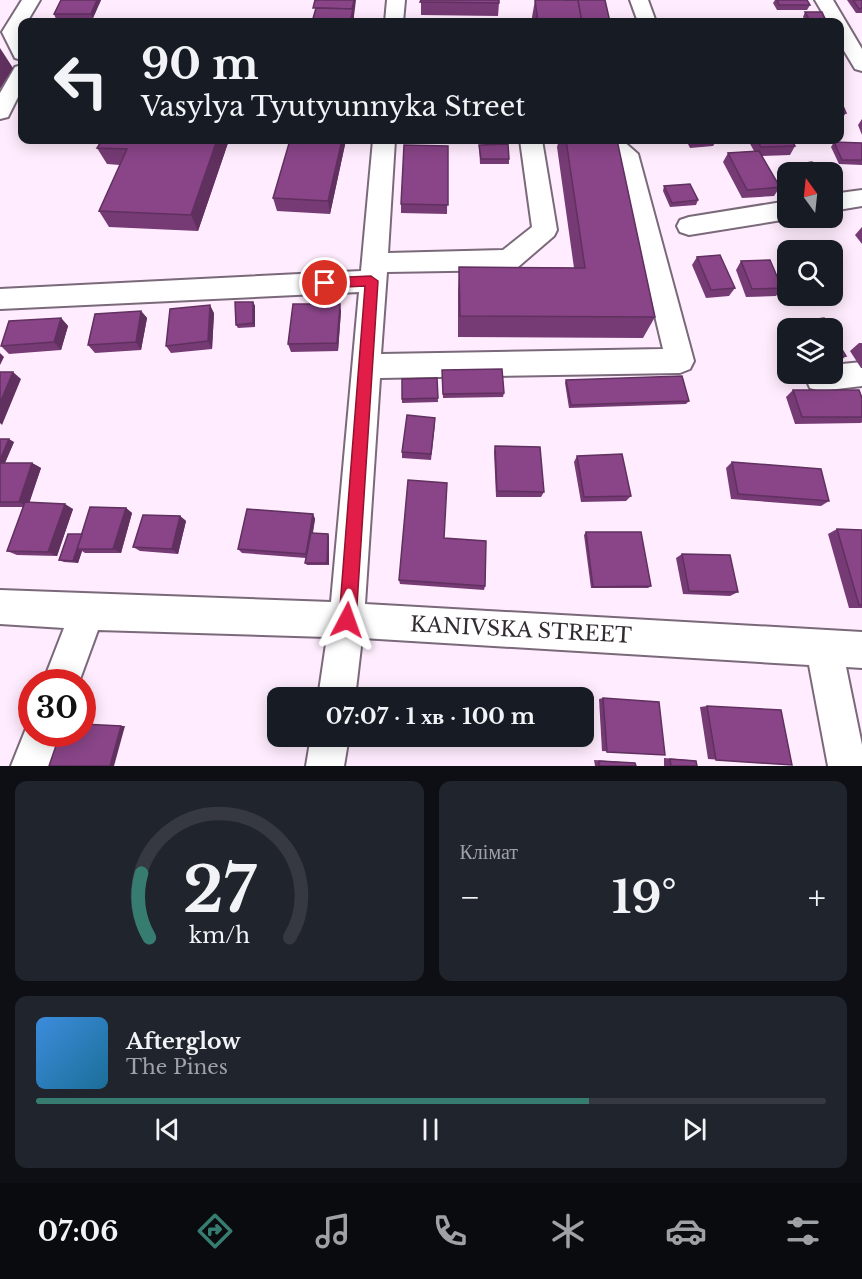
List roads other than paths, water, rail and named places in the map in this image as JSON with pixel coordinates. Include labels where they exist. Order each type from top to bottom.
[{"type":"street","points":[[20,18],[31,0]]},
{"type":"street","points":[[394,18],[396,0]]},
{"type":"street","points":[[639,0],[646,18]]},
{"type":"street","points":[[824,0],[835,18]]},
{"type":"street","points":[[18,22],[12,32],[18,45]]},
{"type":"street","points":[[844,35],[862,65],[844,66]]},
{"type":"street","points":[[0,112],[18,78]]},
{"type":"street","points":[[338,687],[347,620],[384,144]]},
{"type":"street","points":[[0,298],[509,260],[545,230],[532,144]]},
{"type":"street","points":[[365,366],[680,361],[627,154],[613,144]]},
{"type":"street","points":[[843,201],[862,198]]},
{"type":"street","points":[[689,226],[777,212]]},
{"type":"street","points":[[843,376],[862,374]]},
{"type":"street","name":"KANIVSKA STREET","points":[[0,607],[347,620],[862,651]]},
{"type":"street","points":[[66,669],[87,612]]},
{"type":"street","points":[[824,649],[847,766]]},
{"type":"street","points":[[30,766],[37,747]]},
{"type":"street","points":[[325,766],[328,747]]}]
